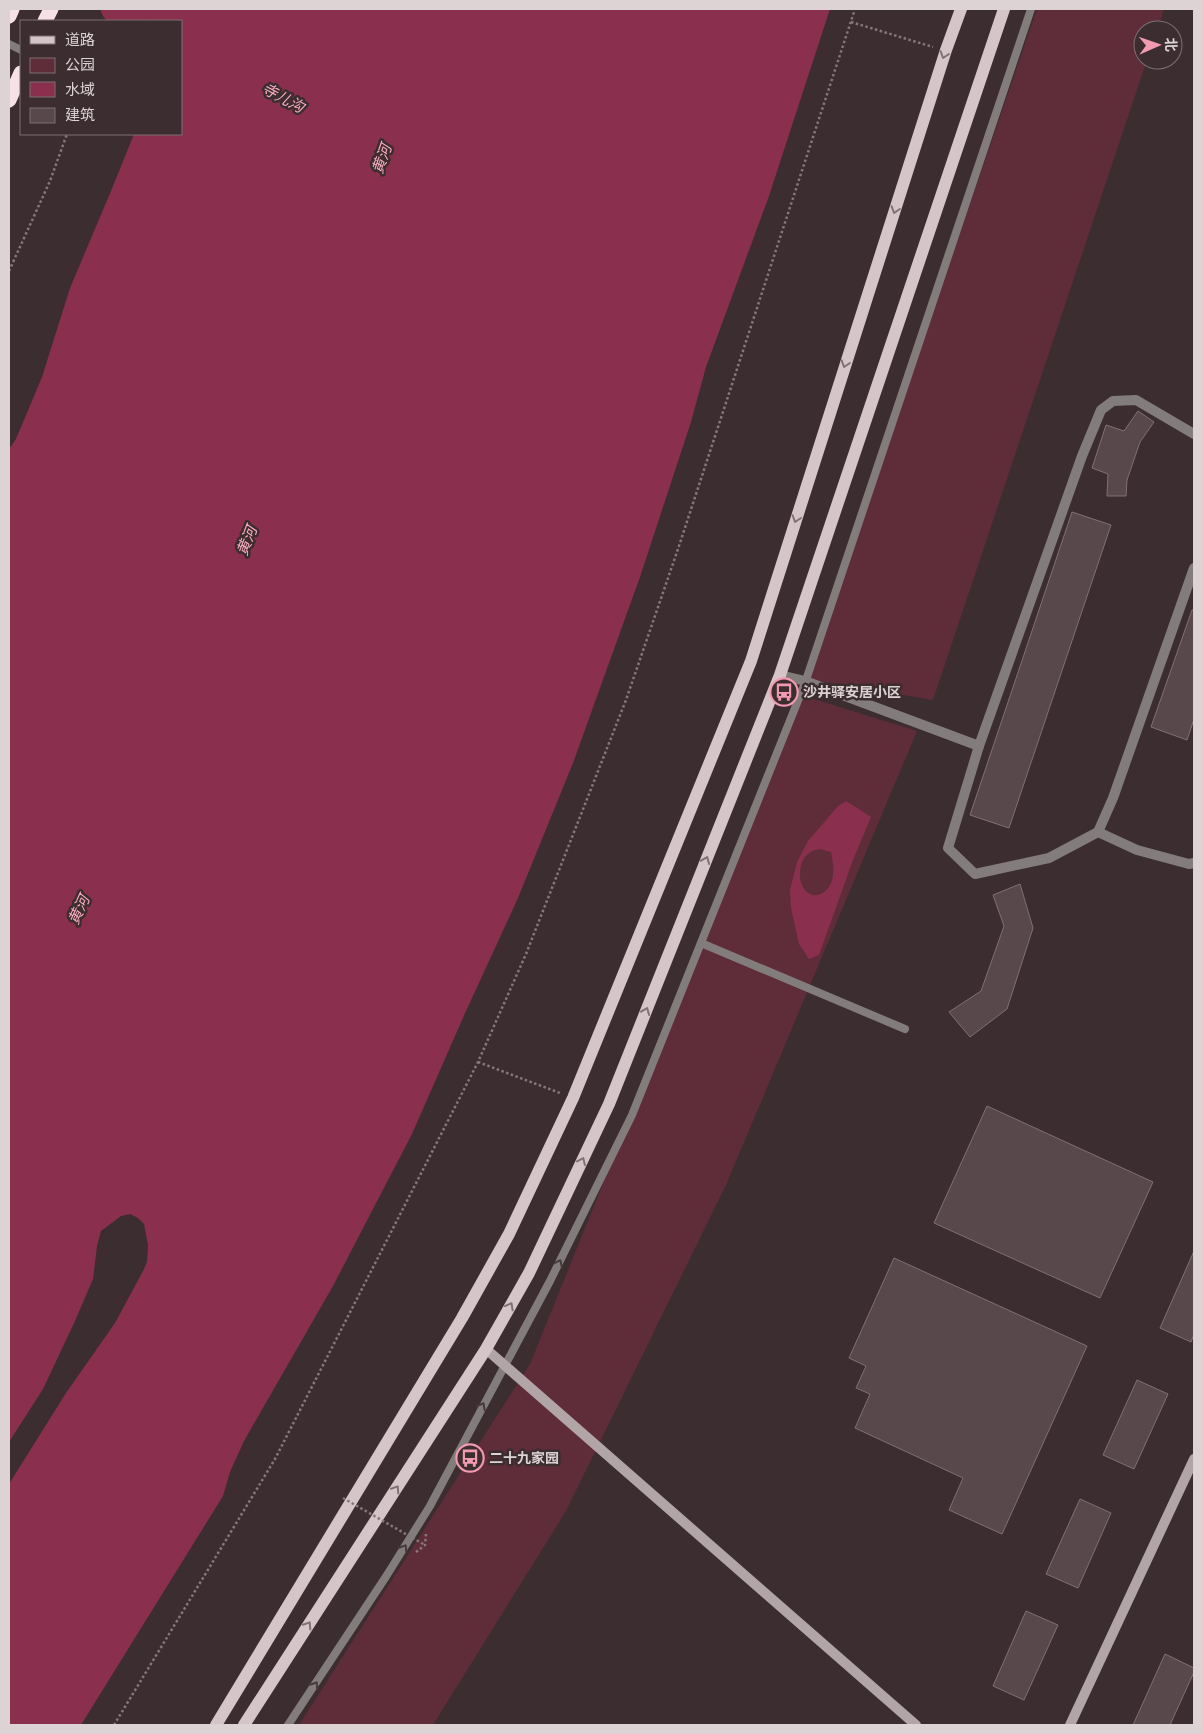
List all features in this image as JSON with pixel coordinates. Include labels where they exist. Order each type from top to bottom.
[{"type":"highway","points":[[9,16],[12,9]]},
{"type":"highway","points":[[9,100],[20,75]]},
{"type":"main road","points":[[216,1725],[462,1318],[509,1234],[573,1098],[751,661],[946,50],[961,9]]},
{"type":"main road","points":[[244,1725],[486,1349],[529,1273],[609,1104],[780,674],[1004,9]]},
{"type":"street","points":[[1194,434],[1136,400],[1113,401],[1101,410],[1082,456],[980,746],[948,848],[974,874],[1049,858],[1098,832],[1113,798],[1194,568]]},
{"type":"street","points":[[780,674],[805,681],[980,746]]},
{"type":"street","points":[[1098,832],[1137,850],[1189,864],[1194,863]]},
{"type":"street","points":[[486,1349],[916,1725]]},
{"type":"street","points":[[1070,1725],[1194,1459]]},
{"type":"lane","points":[[288,1725],[430,1506],[550,1281],[632,1115],[805,681],[1031,9]]},
{"type":"lane","points":[[701,943],[904,1029]]},
{"type":"path","points":[[114,1725],[275,1459],[478,1062],[526,954],[629,690],[678,549],[855,9]]},
{"type":"path","points":[[851,22],[946,50]]},
{"type":"path","points":[[9,271],[50,181],[67,135]]},
{"type":"path","points":[[478,1062],[573,1098]]},
{"type":"path","points":[[343,1498],[425,1544]]},
{"type":"green space","points":[[1037,9],[1164,9],[1160,20],[1133,20],[1133,70],[1144,70],[933,700],[807,679]]},
{"type":"green space","points":[[801,695],[917,731],[726,1185],[566,1511],[433,1725],[299,1725],[530,1364]]},
{"type":"water","name":"黄河","points":[[117,9],[830,9],[769,196],[706,367],[691,422],[640,577],[573,763],[518,898],[412,1134],[333,1286],[244,1441],[230,1472],[223,1496],[81,1725],[9,1725],[9,1484],[66,1393],[115,1323],[147,1262],[148,1245],[144,1224],[138,1218],[130,1214],[121,1216],[101,1231],[93,1279],[75,1321],[43,1389],[9,1442],[9,449],[16,439],[42,377],[70,288],[134,135],[182,135],[182,20],[117,20]]},
{"type":"water","points":[[846,801],[871,817],[853,860],[819,955],[809,959],[799,944],[791,908],[790,890],[797,862],[808,841],[838,806]],"holes":[[[820,849],[831,852],[833,863],[831,883],[823,893],[818,895],[808,893],[804,889],[800,877],[802,862],[807,854],[814,851]]]},
{"type":"building","points":[[1138,411],[1154,422],[1140,442],[1127,480],[1126,496],[1107,496],[1108,474],[1092,468],[1106,425],[1124,431]]},
{"type":"building","points":[[1072,512],[1111,525],[1009,828],[970,815]]},
{"type":"building","points":[[1192,610],[1194,610],[1194,719],[1187,740],[1151,727]]},
{"type":"building","points":[[1020,884],[1033,928],[1007,1009],[970,1037],[949,1012],[981,991],[1004,926],[993,895]]},
{"type":"building","points":[[987,1106],[1153,1182],[1100,1298],[934,1223]]},
{"type":"building","points":[[1194,1251],[1194,1334],[1191,1342],[1160,1328]]},
{"type":"building","points":[[894,1258],[1087,1346],[1002,1534],[949,1510],[963,1478],[855,1428],[870,1394],[856,1388],[866,1366],[849,1358]]},
{"type":"building","points":[[1137,1380],[1168,1394],[1134,1469],[1103,1455]]},
{"type":"building","points":[[1080,1499],[1111,1513],[1078,1588],[1046,1574]]},
{"type":"building","points":[[1026,1611],[1058,1625],[1024,1700],[993,1686]]},
{"type":"building","points":[[1165,1654],[1194,1668],[1194,1672],[1170,1725],[1133,1725]]},
{"type":"waterway","name":"寺儿沟","points":[[114,9],[135,20]]},
{"type":"place","name":"沙井驿安居小区","points":[[784,692]]},
{"type":"place","name":"二十九家园","points":[[470,1458]]}]
